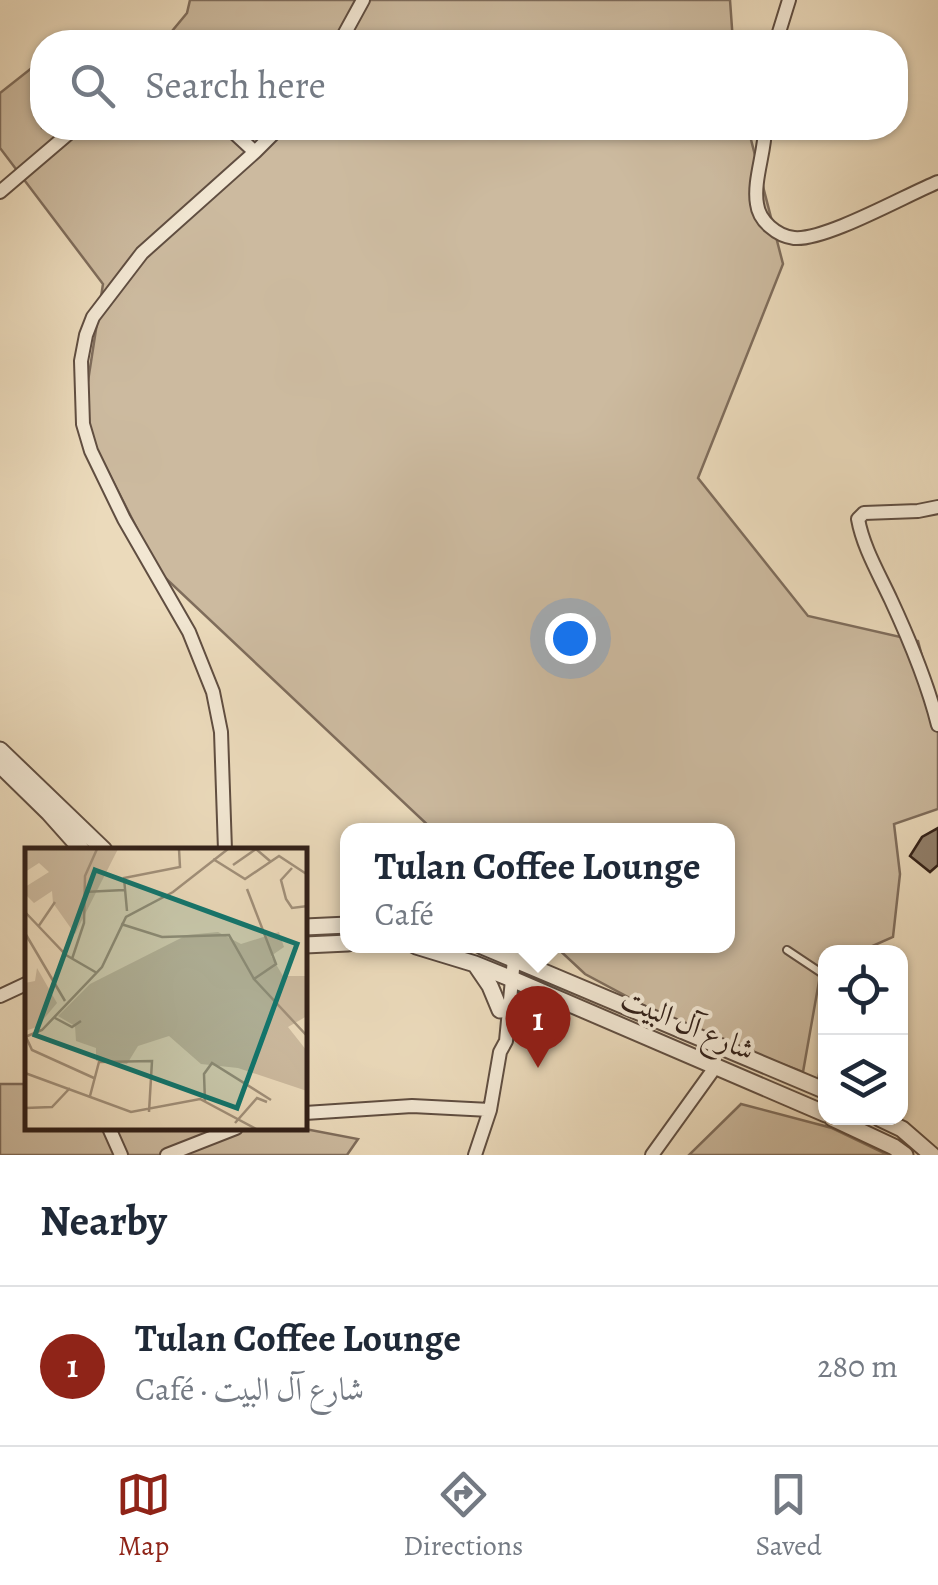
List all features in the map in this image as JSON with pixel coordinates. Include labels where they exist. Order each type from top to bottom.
[{"type":"street","points":[[347,30],[363,0]]},
{"type":"street","points":[[780,30],[789,0]]},
{"type":"street","points":[[0,192],[60,140]]},
{"type":"street","points":[[242,140],[255,152]]},
{"type":"street","points":[[225,848],[221,732],[213,692],[189,632],[124,519],[92,451],[83,424],[81,361],[93,316],[127,270],[267,140]]},
{"type":"street","points":[[765,140],[757,208],[769,227],[794,238],[826,233],[938,182]]},
{"type":"street","points":[[938,507],[864,512],[858,519],[865,544],[923,672],[938,725]]},
{"type":"street","points":[[0,750],[102,848]]},
{"type":"street","points":[[0,766],[80,848]]},
{"type":"street","points":[[308,927],[340,925]]},
{"type":"street","points":[[308,945],[340,943]]},
{"type":"street","name":"شارع آل البيت","points":[[439,953],[507,976],[818,1111]]},
{"type":"street","name":"شارع آل البيت","points":[[500,953],[818,1088]]},
{"type":"street","points":[[474,1155],[490,1110],[500,1052],[506,1041],[508,956]]},
{"type":"street","points":[[475,964],[504,1011]]},
{"type":"street","points":[[0,996],[25,984]]},
{"type":"street","points":[[504,1011],[540,991]]},
{"type":"street","points":[[652,1155],[716,1066]]},
{"type":"street","points":[[308,1113],[412,1106],[490,1110]]},
{"type":"street","name":"شارع آل البيت","points":[[848,1125],[905,1155]]},
{"type":"street","points":[[893,1125],[932,1155]]},
{"type":"street","points":[[110,1130],[121,1155]]},
{"type":"street","points":[[167,1155],[231,1130]]},
{"type":"lane","points":[[788,950],[818,971]]},
{"type":"shaded area","points":[[190,0],[730,0],[732,30],[173,30],[187,13]]},
{"type":"shaded area","points":[[30,69],[30,140],[751,140],[783,264],[698,478],[808,616],[918,641],[938,717],[938,809],[894,824],[900,874],[893,937],[875,945],[818,945],[818,987],[803,1072],[684,1027],[585,974],[562,953],[735,953],[735,823],[426,823],[159,572],[82,420],[103,284],[0,148],[0,93]]},
{"type":"shaded area","points":[[0,1084],[25,1084],[25,1130],[308,1130],[358,1139],[347,1155],[0,1155]]},
{"type":"shaded area","points":[[741,1104],[832,1128],[888,1155],[689,1155]]},
{"type":"building","points":[[938,828],[938,865],[930,872],[910,856],[922,837]]},
{"type":"place","name":"Tulan Coffee Lounge","points":[[538,1068]]}]
